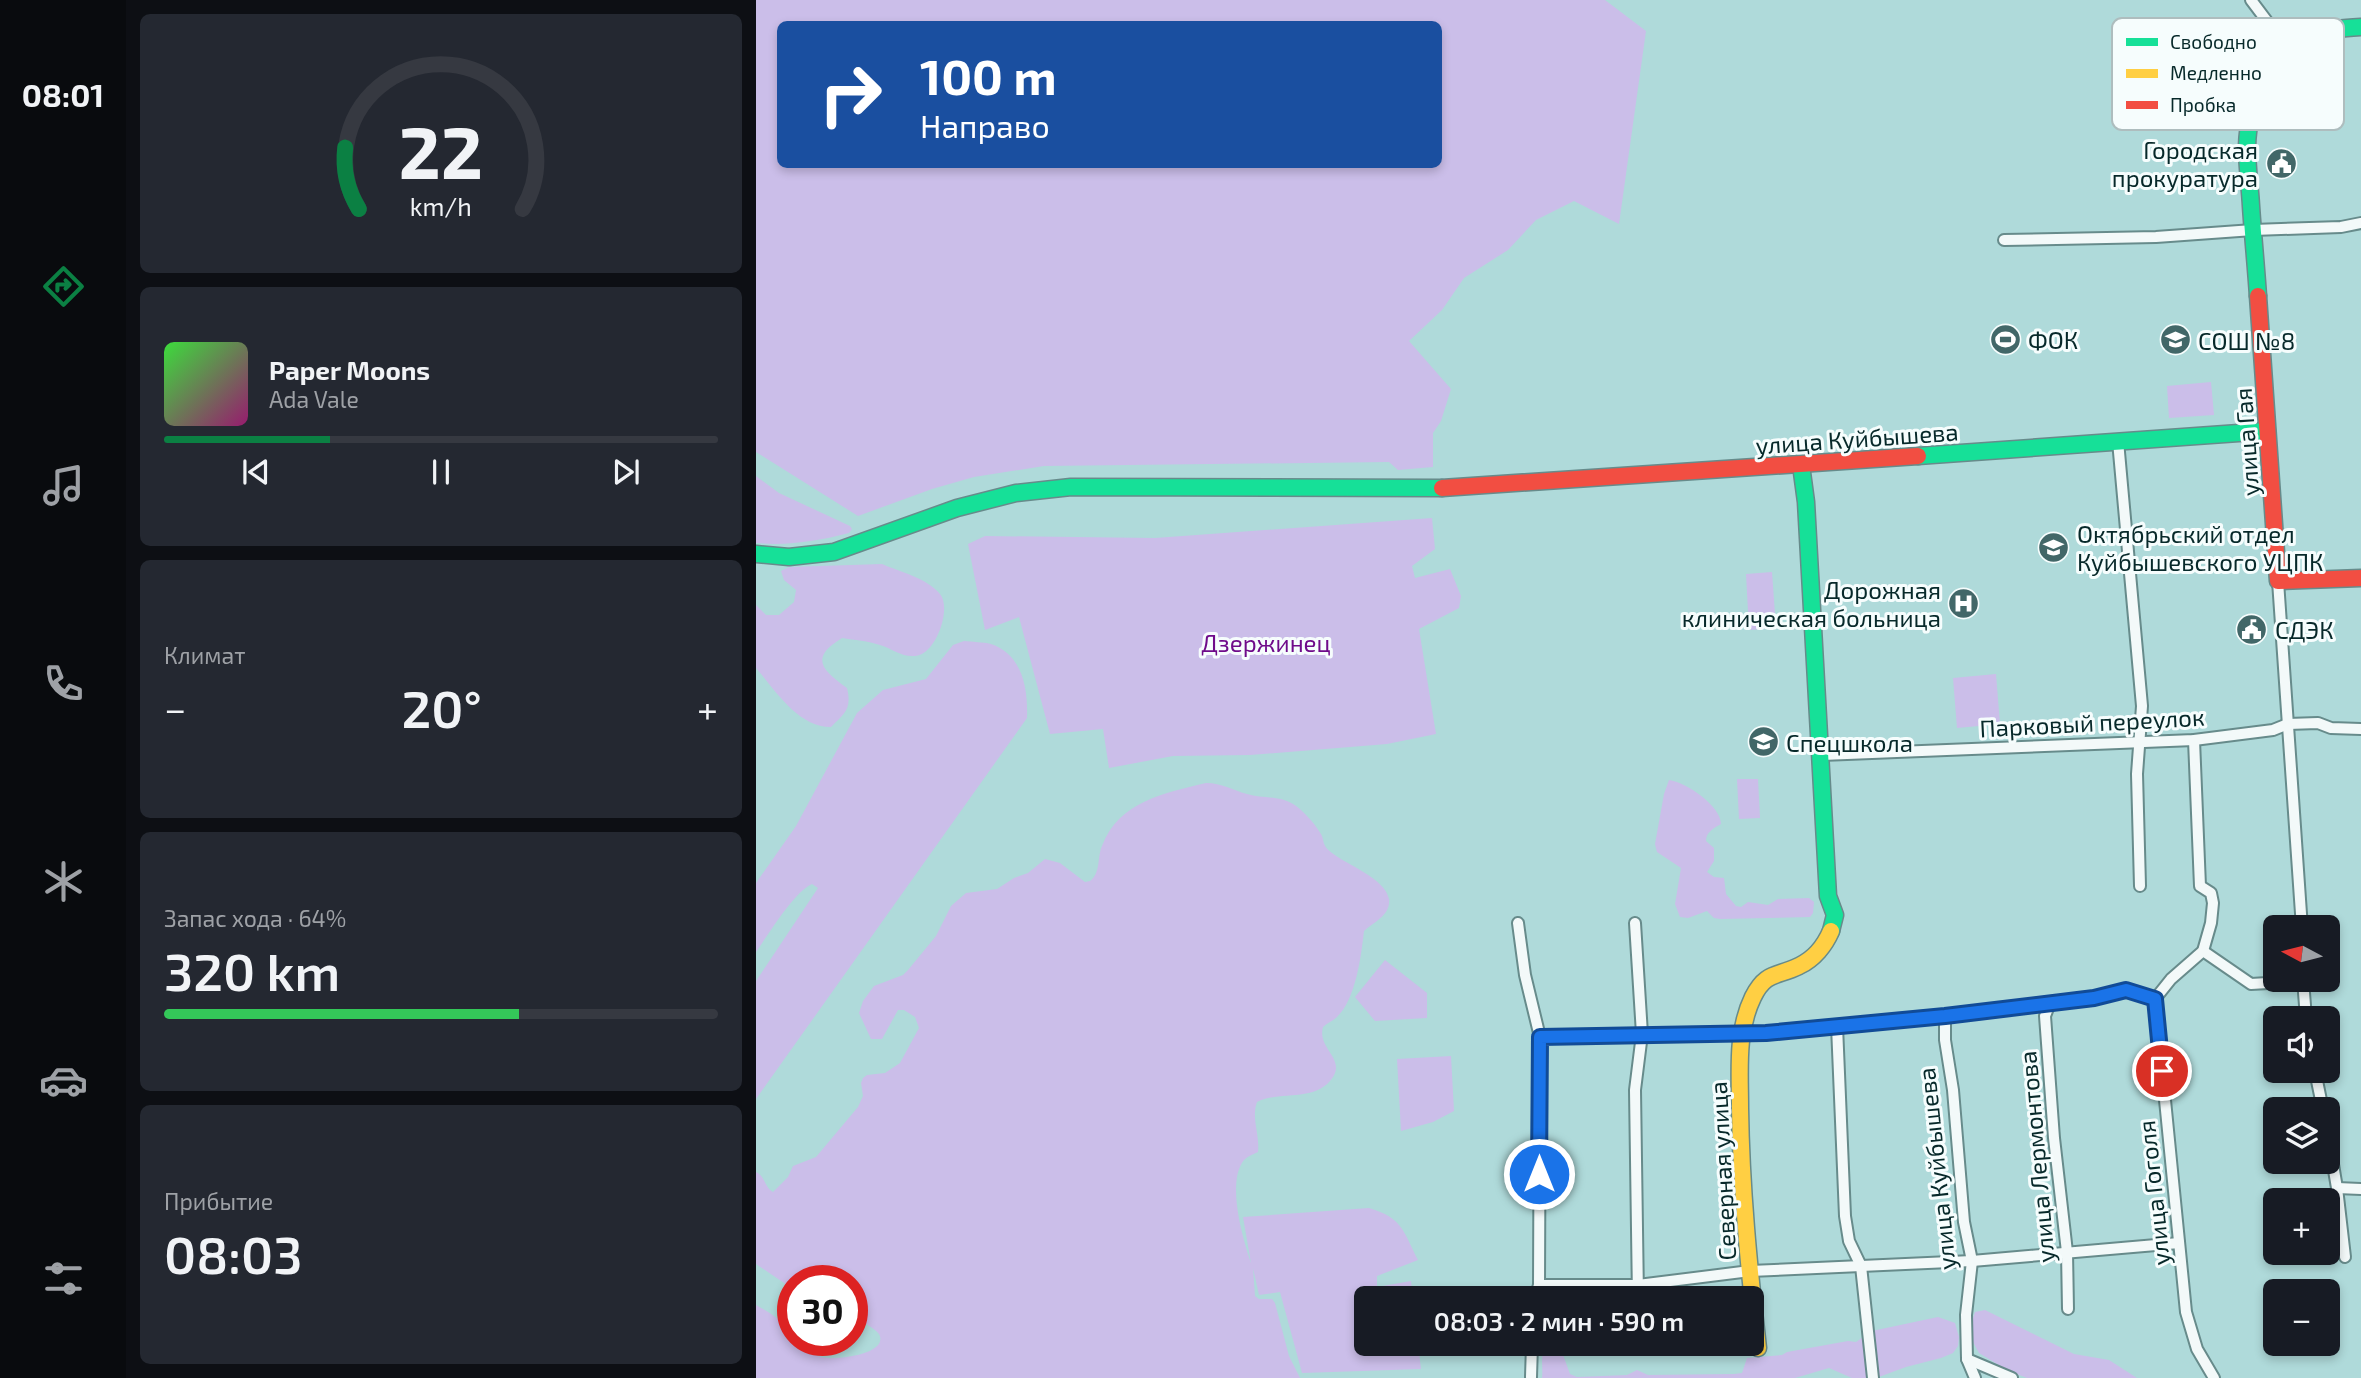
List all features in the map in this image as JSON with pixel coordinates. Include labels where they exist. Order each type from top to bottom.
[{"type":"main road","name":"улица Гая","points":[[2249,130],[2247,147],[2278,581]]},
{"type":"main road","name":"улица Куйбышева","points":[[756,554],[789,557],[834,552],[957,508],[1016,493],[1072,487],[1402,490],[1450,488],[2267,431]]},
{"type":"main road","points":[[1741,1032],[1759,986],[1770,975],[1799,967],[1819,953],[1833,928],[1836,914],[1834,904],[1828,896],[1822,755],[1806,502],[1801,465]]},
{"type":"main road","points":[[2278,581],[2361,578]]},
{"type":"main road","name":"Северная улица","points":[[1741,1032],[1740,1150],[1752,1286]]},
{"type":"street","points":[[2251,0],[2265,18]]},
{"type":"street","points":[[2004,240],[2133,238],[2341,227],[2361,223]]},
{"type":"street","points":[[2118,441],[2142,706],[2137,775],[2140,886]]},
{"type":"street","name":"улица Гая","points":[[2278,581],[2301,915]]},
{"type":"street","name":"Парковый переулок","points":[[1822,755],[2194,740],[2273,730],[2288,724],[2318,723],[2332,728],[2361,729]]},
{"type":"street","points":[[1540,1037],[1766,1033],[1945,1016],[2094,998],[2126,990],[2155,999],[2171,979],[2203,951],[2211,923],[2211,893],[2200,886],[2194,740]]},
{"type":"street","points":[[1518,923],[1525,975],[1540,1037],[1539,1285],[1638,1285],[1750,1271],[1972,1261],[2179,1243]]},
{"type":"street","points":[[1634,923],[1642,1034],[1635,1090],[1638,1285]]},
{"type":"street","points":[[2203,951],[2251,984],[2263,983]]},
{"type":"street","name":"улица Гоголя","points":[[2155,999],[2186,1312],[2197,1349],[2214,1378]]},
{"type":"street","name":"улица Лермонтова","points":[[2050,1003],[2045,1016],[2054,1138],[2067,1252],[2068,1308]]},
{"type":"street","name":"улица Куйбышева","points":[[1945,1016],[1945,1040],[1954,1090],[1964,1222],[1972,1261],[1966,1315],[1967,1359]]},
{"type":"street","points":[[1837,1026],[1845,1216],[1849,1241],[1861,1266],[1873,1378]]},
{"type":"street","points":[[2335,1174],[2337,1188]]},
{"type":"street","points":[[2340,1188],[2361,1189]]},
{"type":"street","points":[[2340,1214],[2345,1257]]},
{"type":"street","points":[[1531,1377],[1532,1356]]},
{"type":"street","points":[[1967,1359],[1975,1378]]},
{"type":"street","points":[[1967,1359],[2012,1378]]},
{"type":"green space","points":[[756,0],[1605,0],[1646,31],[1619,224],[1574,201],[1536,220],[1508,250],[1464,278],[1442,310],[1409,341],[1451,389],[1441,421],[1433,433],[1433,467],[1398,470],[1389,462],[1044,466],[974,477],[858,516],[756,452]]},
{"type":"green space","points":[[2211,382],[2214,415],[2169,418],[2167,386]]},
{"type":"green space","points":[[756,476],[779,493],[852,529],[849,533],[814,540],[780,544],[756,543]]},
{"type":"green space","name":"Дзержинец","points":[[1432,518],[1435,549],[1412,566],[1415,578],[1450,569],[1461,596],[1459,608],[1419,629],[1436,734],[1387,744],[1250,755],[1173,756],[1109,768],[1103,729],[1050,734],[1019,617],[985,630],[968,544],[985,536],[1155,538]]},
{"type":"green space","points":[[882,564],[935,588],[943,601],[944,609],[940,630],[929,648],[923,654],[915,656],[842,638],[825,652],[822,658],[826,670],[847,688],[848,706],[831,727],[808,721],[780,697],[756,668],[756,605],[766,615],[779,615],[794,602],[796,590],[784,580],[781,571],[789,567]]},
{"type":"green space","points":[[1772,572],[1776,628],[1749,630],[1746,574]]},
{"type":"green space","points":[[964,641],[991,644],[1010,656],[1021,674],[1027,718],[756,1099],[756,981],[818,888],[812,884],[797,896],[756,952],[756,883],[796,826],[857,713],[883,690],[926,679],[953,645]]},
{"type":"green space","points":[[1996,674],[2000,724],[1957,728],[1953,678]]},
{"type":"green space","points":[[1737,779],[1758,779],[1760,818],[1739,819]]},
{"type":"green space","points":[[1669,780],[1684,785],[1701,796],[1719,817],[1721,824],[1706,838],[1714,848],[1714,861],[1707,872],[1714,877],[1724,878],[1726,894],[1736,906],[1741,907],[1748,902],[1768,905],[1778,899],[1809,898],[1814,902],[1810,917],[1720,919],[1714,918],[1707,911],[1688,918],[1680,917],[1675,904],[1681,868],[1657,852],[1655,844]]},
{"type":"green space","points":[[1212,783],[1293,804],[1314,824],[1328,850],[1373,878],[1386,891],[1389,905],[1385,914],[1364,931],[1349,999],[1337,1017],[1323,1027],[1324,1041],[1336,1064],[1333,1077],[1326,1085],[1308,1093],[1257,1102],[1255,1114],[1258,1152],[1244,1160],[1239,1170],[1236,1196],[1251,1263],[1243,1217],[1369,1208],[1395,1221],[1405,1233],[1418,1260],[1377,1276],[1377,1286],[1354,1286],[1354,1356],[1419,1356],[1421,1369],[1302,1373],[1280,1292],[1259,1295],[1253,1268],[1255,1296],[1259,1299],[1272,1299],[1275,1303],[1289,1356],[1300,1378],[756,1378],[756,1305],[777,1319],[777,1356],[868,1356],[868,1352],[880,1341],[877,1331],[868,1325],[868,1265],[777,1265],[777,1278],[756,1264],[756,1172],[773,1192],[788,1177],[793,1166],[816,1157],[858,1107],[863,1096],[863,1078],[885,1073],[900,1063],[919,1028],[915,1017],[904,1010],[898,1010],[882,1039],[871,1039],[859,1013],[863,1001],[874,986],[903,975],[908,970],[936,936],[951,906],[966,893],[997,889],[1028,873],[1045,859],[1060,863],[1085,882],[1090,881],[1096,874],[1102,846],[1120,819],[1145,801]]},
{"type":"green space","points":[[1385,960],[1427,993],[1427,1018],[1375,1021],[1355,997]]},
{"type":"green space","points":[[1451,1056],[1454,1111],[1433,1122],[1401,1131],[1397,1059]]},
{"type":"green space","points":[[1411,1281],[1412,1286],[1383,1286]]},
{"type":"green space","points":[[1985,1310],[2074,1354],[2109,1360],[2137,1378],[2027,1378],[2007,1370],[1979,1353],[1973,1342],[1970,1328],[1975,1312]]},
{"type":"green space","points":[[1938,1317],[1955,1323],[1959,1337],[1958,1346],[1953,1353],[1941,1358],[1876,1378],[1852,1378],[1829,1368],[1795,1378],[1542,1378],[1543,1356],[1563,1356],[1570,1374],[1577,1377],[1627,1375],[1637,1370],[1648,1375],[1742,1373],[1747,1358],[1782,1355],[1848,1341],[1856,1342],[1872,1331]]},
{"type":"traffic: fast","points":[[2344,28],[2361,27]]},
{"type":"traffic: fast","points":[[2248,130],[2248,169],[2258,296]]},
{"type":"traffic: fast","points":[[1918,456],[2267,431]]},
{"type":"traffic: fast","points":[[1801,465],[1806,502],[1828,896],[1835,915],[1831,931]]},
{"type":"traffic: fast","points":[[756,554],[789,557],[834,552],[957,508],[1016,493],[1071,487],[1442,488]]},
{"type":"traffic: slow","points":[[1752,1286],[1742,1168],[1741,1037],[1753,997],[1763,983],[1809,960],[1831,931]]},
{"type":"traffic: jam","points":[[2258,296],[2278,581],[2361,578]]},
{"type":"traffic: jam","points":[[1442,488],[1918,456]]},
{"type":"place","name":"Городская прокуратура","points":[[2281,163]]},
{"type":"place","name":"ФОК","points":[[2005,339]]},
{"type":"place","name":"СОШ №8","points":[[2175,340]]},
{"type":"place","name":"Октябрьский отдел Куйбышевского УЦПК","points":[[2054,547]]},
{"type":"place","name":"Дорожная клиническая больница","points":[[1964,603]]},
{"type":"place","name":"СДЭК","points":[[2252,629]]},
{"type":"place","name":"Спецшкола","points":[[1763,742]]},
{"type":"route","points":[[1539,1174],[1540,1037],[1766,1033],[1945,1016],[2094,998],[2126,990],[2155,999],[2162,1071]]}]
